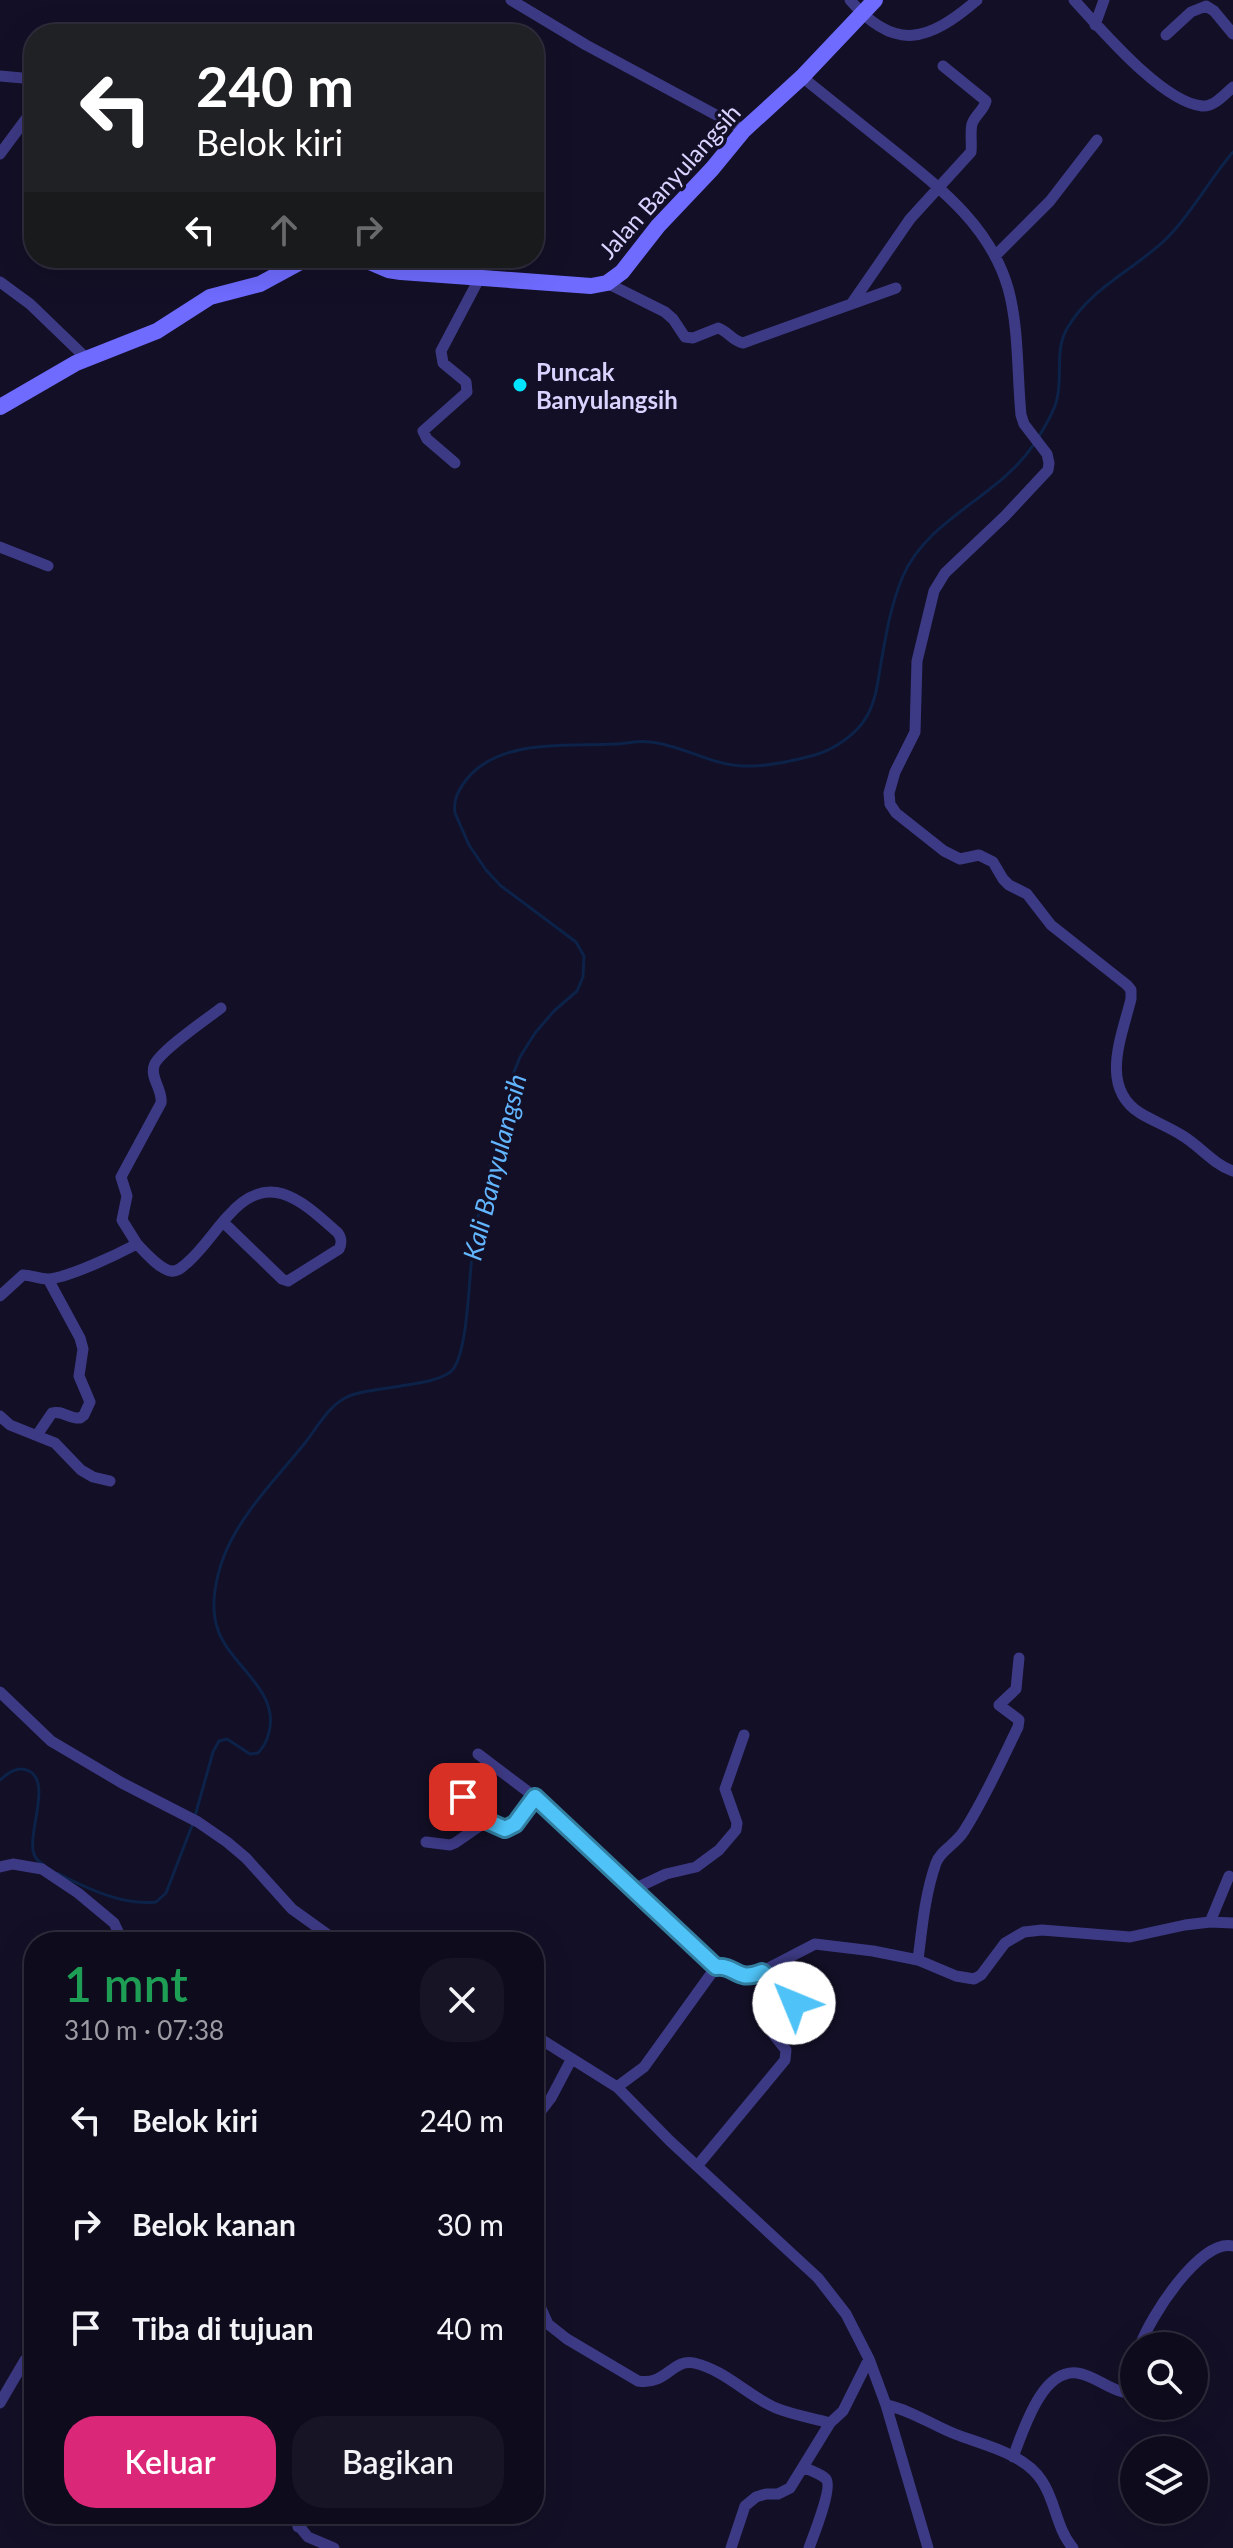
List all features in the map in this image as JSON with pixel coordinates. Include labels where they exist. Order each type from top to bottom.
[{"type":"street","points":[[511,0],[586,45],[744,130]]},
{"type":"street","points":[[850,0],[862,15],[894,35],[906,37],[937,28],[977,0]]},
{"type":"street","name":"Jalan Banyulangsih","points":[[383,268],[479,279],[591,286],[607,283],[628,266],[658,226],[744,130],[802,77],[875,0]]},
{"type":"street","points":[[1074,0],[1095,25],[1171,93],[1203,106],[1214,103],[1233,87]]},
{"type":"street","points":[[1095,25],[1104,0]]},
{"type":"street","points":[[1166,35],[1191,12],[1206,6],[1233,34]]},
{"type":"street","points":[[851,303],[902,230],[938,186],[969,156],[973,122],[987,104],[943,66]]},
{"type":"street","points":[[0,76],[24,78]]},
{"type":"street","points":[[802,77],[964,210],[995,256],[1010,298],[1020,376],[1021,415],[1024,424],[1047,454],[1049,463],[1046,473],[945,573],[934,591],[917,661],[915,732],[895,772],[889,793],[890,804],[896,813],[944,851],[960,859],[979,855],[993,862],[1003,879],[1027,894],[1051,925],[1127,985],[1131,990],[1131,999],[1114,1074],[1124,1098],[1137,1111],[1179,1133],[1211,1159],[1233,1171]]},
{"type":"street","points":[[0,154],[24,122]]},
{"type":"street","points":[[995,256],[1050,201],[1097,140]]},
{"type":"street","points":[[0,407],[86,358],[157,331],[210,297],[260,284],[290,268]]},
{"type":"street","points":[[455,463],[427,439],[423,431],[467,392],[466,382],[443,363],[441,351],[479,279]]},
{"type":"street","points":[[0,282],[30,304],[86,358]]},
{"type":"street","points":[[607,283],[665,312],[688,339],[718,328],[725,330],[735,340],[749,342],[896,288]]},
{"type":"street","points":[[0,547],[48,566]]},
{"type":"street","points":[[221,1008],[163,1053],[154,1064],[161,1103],[121,1177],[127,1196],[122,1220],[137,1244],[169,1271],[178,1270],[193,1258],[223,1222],[243,1200],[259,1191],[292,1197],[327,1223],[341,1237],[341,1243],[339,1249],[288,1281],[282,1279],[223,1222]]},
{"type":"street","points":[[0,1296],[23,1275],[48,1279],[137,1244]]},
{"type":"street","points":[[37,1435],[52,1413],[80,1418],[90,1402],[79,1376],[83,1349],[80,1338],[48,1279]]},
{"type":"street","points":[[0,1416],[10,1425],[55,1443],[81,1470],[110,1481]]},
{"type":"street","points":[[918,1960],[936,1862],[957,1842],[971,1820],[1018,1727],[1019,1720],[999,1705],[1016,1689],[1019,1658]]},
{"type":"street","points":[[0,1692],[51,1741],[87,1764],[198,1822],[246,1858],[284,1901],[323,1932]]},
{"type":"street","points":[[634,1889],[666,1874],[696,1867],[719,1850],[736,1830],[737,1823],[725,1789],[744,1735]]},
{"type":"street","points":[[478,1754],[535,1797],[716,1967]]},
{"type":"street","points":[[463,1797],[487,1821],[508,1829],[535,1797]]},
{"type":"street","points":[[426,1842],[450,1845],[487,1821]]},
{"type":"street","points":[[0,1867],[13,1864],[42,1869],[78,1893],[114,1923],[118,1932]]},
{"type":"street","points":[[1210,1922],[1229,1876]]},
{"type":"street","points":[[617,2087],[644,2067],[716,1967],[724,1966],[741,1976],[751,1977],[815,1944],[918,1960],[956,1976],[974,1979],[981,1975],[1005,1943],[1024,1932],[1042,1930],[1130,1937],[1210,1922],[1233,1923]]},
{"type":"street","points":[[698,2165],[785,2060],[786,2050],[774,2035],[792,2010],[793,2001],[762,1972]]},
{"type":"street","points":[[544,2042],[617,2087],[670,2141],[818,2278],[846,2314],[869,2359],[886,2405],[928,2548]]},
{"type":"street","points":[[544,2107],[571,2060]]},
{"type":"street","points":[[1146,2332],[1178,2282],[1202,2258],[1223,2244],[1233,2246]]},
{"type":"street","points":[[544,2315],[548,2324],[567,2339],[638,2381],[649,2383],[683,2362],[694,2363],[730,2379],[775,2407],[830,2423]]},
{"type":"street","points":[[731,2548],[745,2506],[756,2497],[778,2494],[790,2488],[830,2423],[843,2411],[869,2359]]},
{"type":"street","points":[[0,2403],[24,2362]]},
{"type":"street","points":[[1013,2457],[1040,2396],[1064,2374],[1078,2373],[1120,2391]]},
{"type":"street","points":[[886,2405],[901,2408],[1024,2463],[1042,2481],[1063,2537],[1073,2548]]},
{"type":"street","points":[[803,2467],[826,2478],[828,2482],[809,2548]]},
{"type":"street","points":[[296,2524],[308,2537],[334,2548]]},
{"type":"street","points":[[298,2527],[301,2524]]},
{"type":"waterway","name":"Kali Banyulangsih","points":[[1038,438],[1056,404],[1061,344],[1068,327],[1089,300],[1169,236],[1233,152]]},
{"type":"waterway","name":"Kali Banyulangsih","points":[[195,1816],[219,1741],[227,1739],[250,1754],[258,1753],[269,1732],[267,1703],[223,1641],[215,1618],[216,1582],[231,1540],[260,1497],[339,1402],[356,1394],[435,1379],[454,1368],[466,1325],[478,1216],[514,1072],[535,1033],[577,991],[583,977],[584,956],[576,942],[501,886],[469,845],[455,813],[455,800],[461,788],[480,767],[496,757],[534,747],[646,742],[674,747],[731,765],[752,766],[807,757],[838,745],[863,723],[870,710],[895,597],[914,556],[946,523],[1002,479],[1034,444]]},
{"type":"waterway","name":"Kali Banyulangsih","points":[[0,1780],[17,1769],[29,1771],[35,1777],[39,1796],[33,1850],[44,1865]]},
{"type":"waterway","name":"Kali Banyulangsih","points":[[57,1873],[118,1899],[156,1902],[166,1893],[193,1823]]},
{"type":"place","name":"Puncak Banyulangsih","points":[[520,385]]},
{"type":"route","points":[[463,1797],[487,1821],[508,1829],[535,1797],[716,1967],[724,1966],[741,1976],[751,1977],[762,1972],[794,2003]]}]
